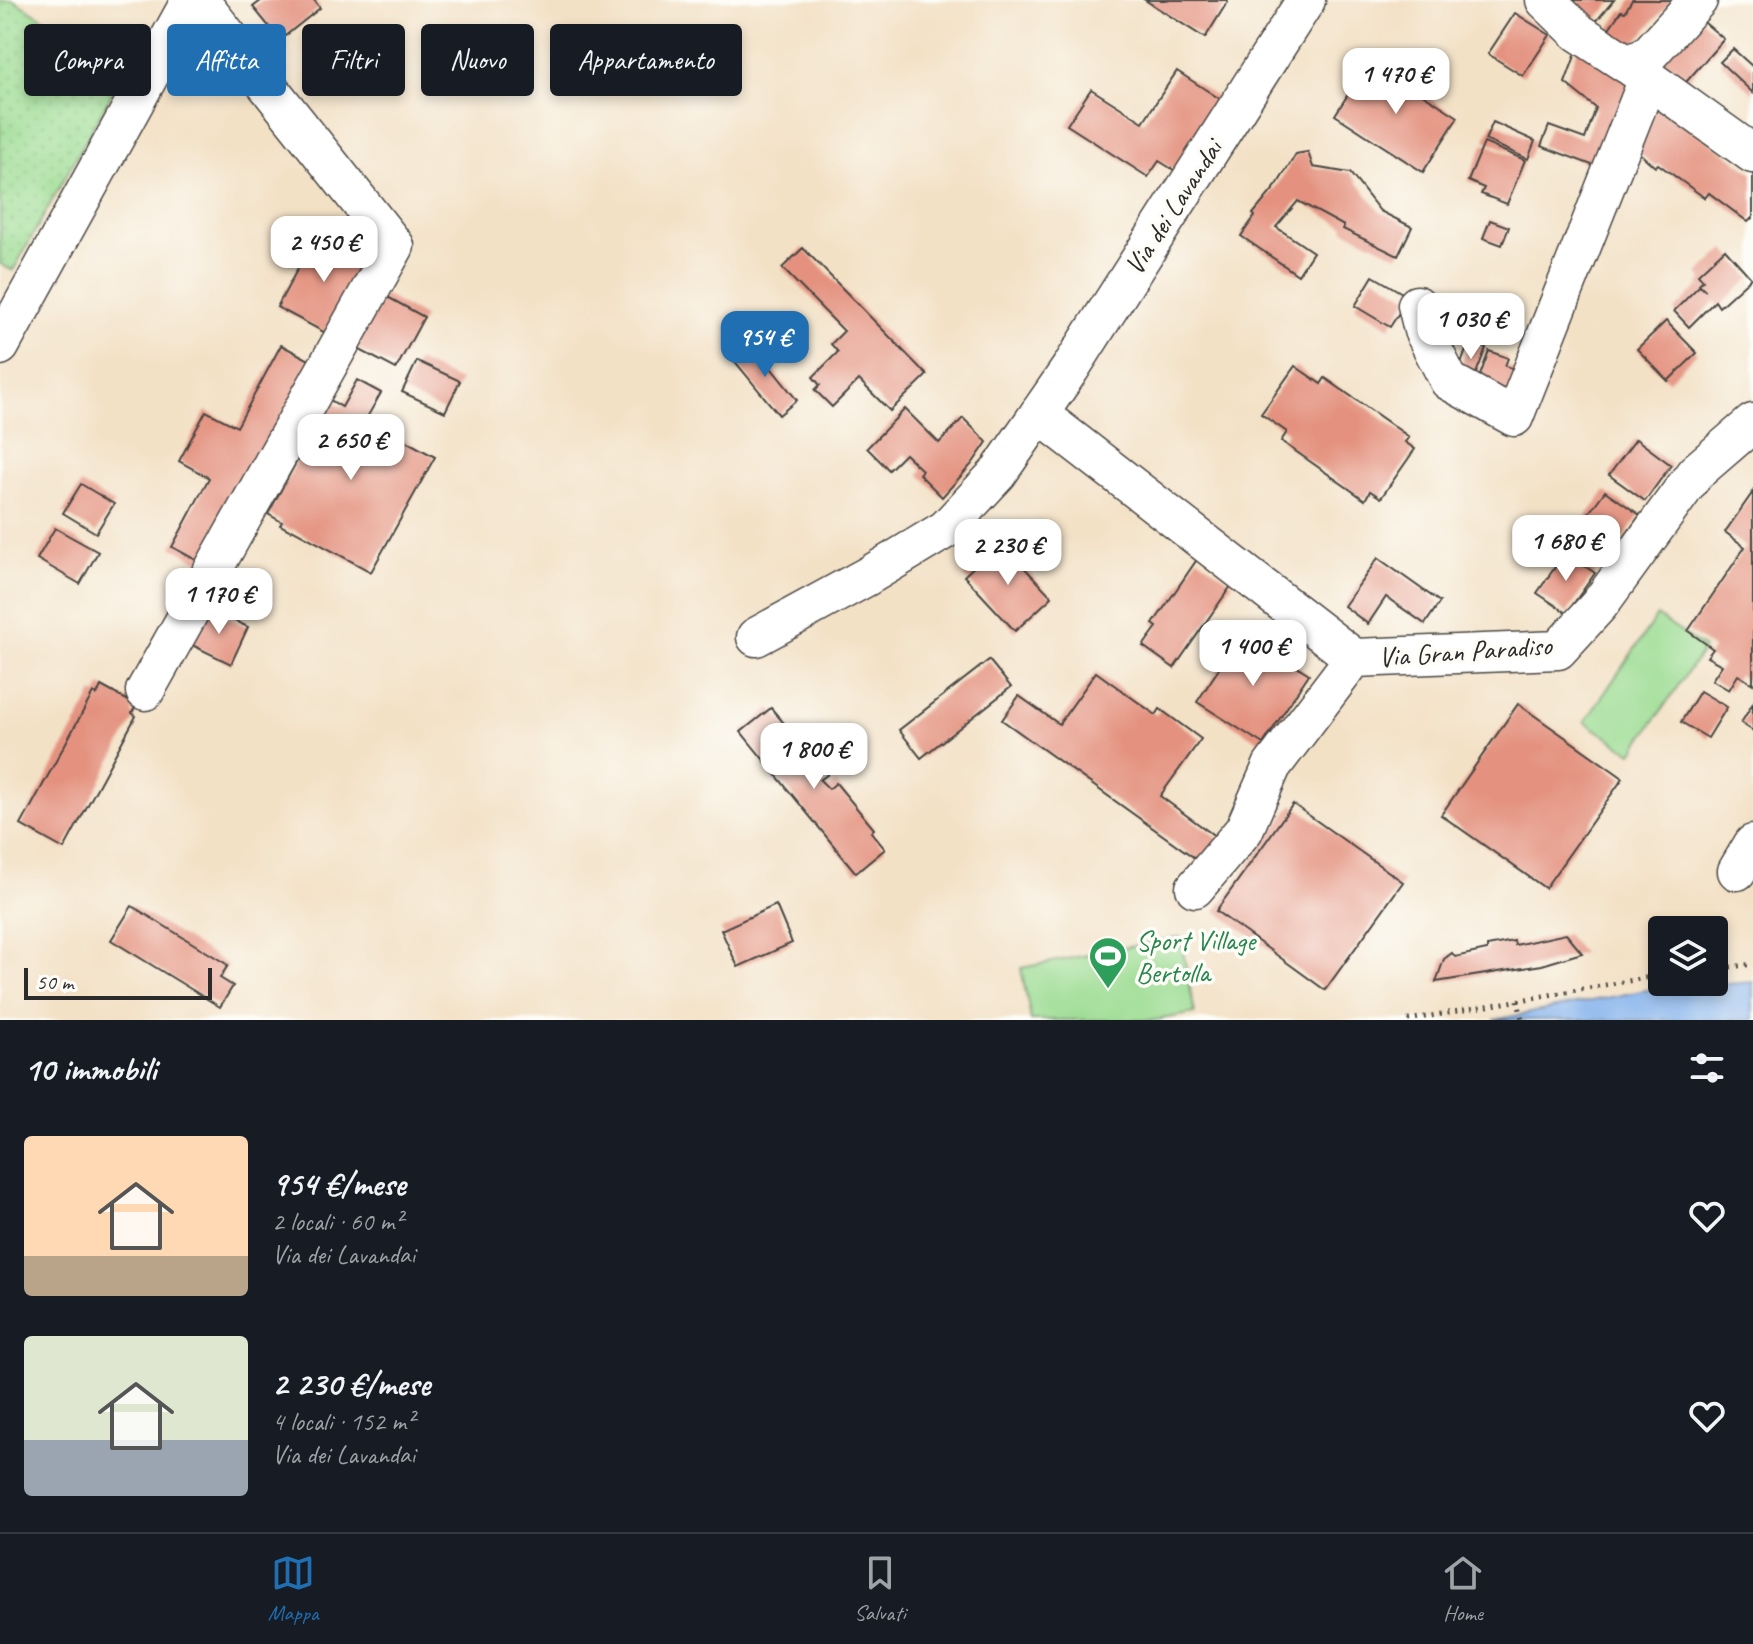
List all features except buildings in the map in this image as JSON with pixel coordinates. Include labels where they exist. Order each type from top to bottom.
[{"type":"street","points":[[4,327],[191,0]]},
{"type":"street","points":[[145,691],[395,246],[199,0]]},
{"type":"street","name":"Via dei Lavandai","points":[[756,637],[946,529],[998,473],[1306,0]]},
{"type":"street","points":[[1545,0],[1578,32],[1753,154]]},
{"type":"street","points":[[1417,305],[1423,330],[1449,381],[1514,417],[1638,71],[1648,55],[1698,0]]},
{"type":"street","points":[[1039,414],[1354,658]]},
{"type":"street","name":"Via Gran Paradiso","points":[[1195,888],[1244,830],[1272,766],[1354,658],[1558,650],[1599,605],[1695,473],[1753,423]]},
{"type":"path","points":[[1728,967],[1753,964]]},
{"type":"path","points":[[1408,1020],[1648,977]]},
{"type":"path","points":[[1518,1000],[1522,1020]]},
{"type":"green space","points":[[0,0],[13,0],[53,24],[24,24],[24,96],[110,96],[13,271],[0,264]]},
{"type":"green space","points":[[1657,616],[1704,648],[1632,753],[1585,722]]},
{"type":"green space","name":"Sport Village Bertolla","points":[[1180,937],[1195,1013],[1156,1020],[1031,1020],[1021,968]]},
{"type":"water","points":[[1753,982],[1753,1020],[1494,1020],[1646,990],[1648,996],[1728,996],[1728,984]]},
{"type":"place","name":"Sport Village Bertolla","points":[[1108,990]]}]
